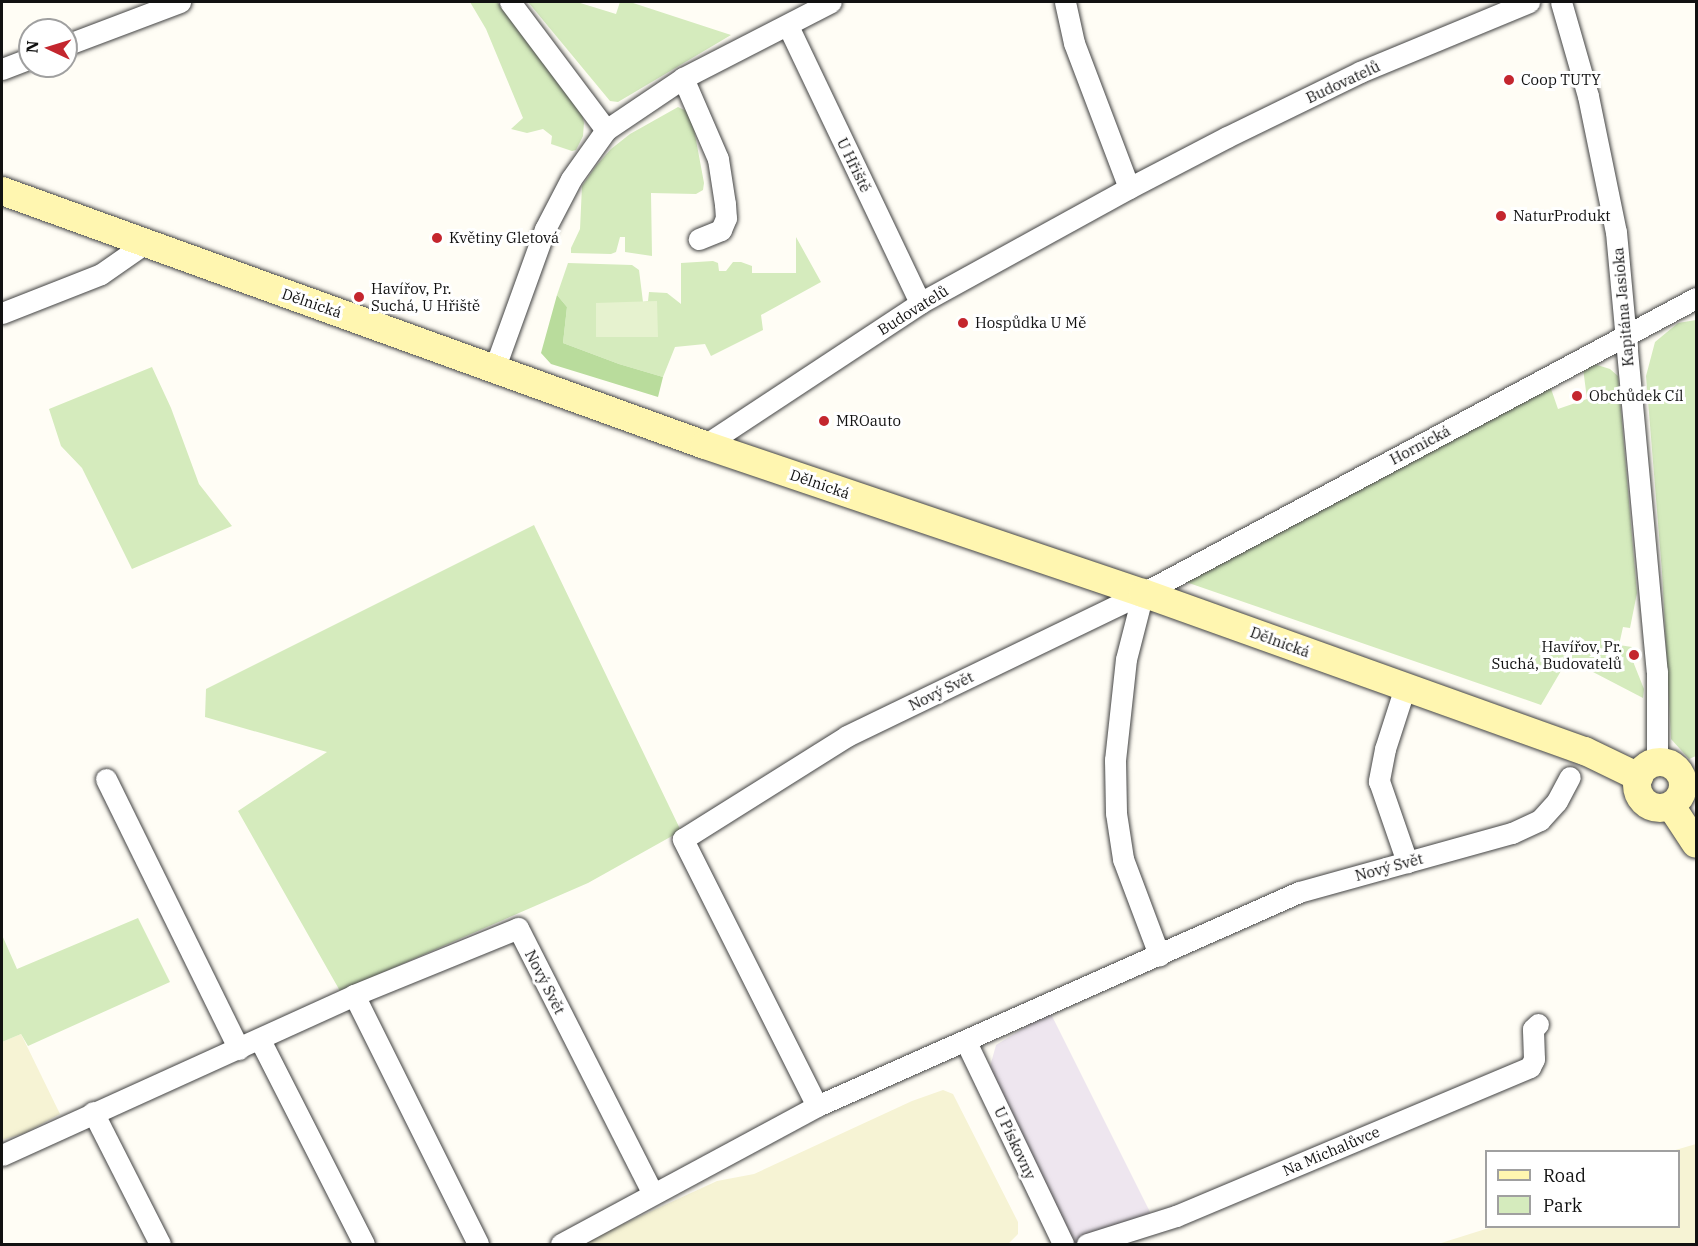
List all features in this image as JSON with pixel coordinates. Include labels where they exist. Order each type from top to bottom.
[{"type":"street","points":[[78,40],[180,2]]},
{"type":"street","points":[[510,2],[606,130]]},
{"type":"street","points":[[495,367],[545,229],[571,179],[606,130],[683,78],[831,2]]},
{"type":"street","points":[[1065,2],[1074,43],[1129,188]]},
{"type":"street","name":"Budovatelů","points":[[705,445],[920,303],[1129,188],[1360,72],[1529,2]]},
{"type":"street","name":"Kapitána Jasioka","points":[[1561,2],[1588,96],[1616,232],[1657,671],[1648,770]]},
{"type":"street","name":"U Hřiště","points":[[788,26],[920,303]]},
{"type":"street","points":[[2,69],[18,63]]},
{"type":"street","points":[[683,78],[718,159],[725,204],[726,218],[721,230],[699,239]]},
{"type":"street","name":"Dělnická","points":[[2,191],[144,244],[495,367],[705,445],[1143,593],[1585,751],[1648,770]]},
{"type":"street","points":[[2,312],[101,274],[144,244]]},
{"type":"street","name":"Hornická","points":[[1143,593],[1696,298]]},
{"type":"street","points":[[1143,593],[1126,659],[1115,760],[1116,813],[1123,859],[1159,955]]},
{"type":"street","name":"Nový Svět","points":[[817,1106],[683,840],[847,736],[1143,593]]},
{"type":"street","points":[[1406,687],[1385,749],[1379,781],[1407,862]]},
{"type":"street","points":[[1668,763],[1689,777],[1682,794],[1671,806],[1663,808],[1648,805],[1639,792],[1648,770],[1668,763]]},
{"type":"street","name":"Nový Svět","points":[[561,1245],[817,1106],[966,1042],[1299,892],[1512,833],[1540,820],[1557,801],[1570,777]]},
{"type":"street","points":[[106,779],[239,1049]]},
{"type":"street","points":[[1671,806],[1696,844]]},
{"type":"street","name":"Nový Svět","points":[[2,1155],[93,1112],[260,1040],[354,995],[518,928],[653,1194]]},
{"type":"street","points":[[354,995],[478,1245]]},
{"type":"street","name":"Na Michalůvce","points":[[1087,1245],[1176,1216],[1530,1067],[1534,1059],[1533,1029],[1538,1024]]},
{"type":"street","points":[[260,1040],[364,1245]]},
{"type":"street","name":"U Pískovny","points":[[966,1042],[1063,1245]]},
{"type":"street","points":[[93,1112],[160,1245]]},
{"type":"shaded area","points":[[1050,1012],[1152,1216],[1074,1244],[1069,1244],[988,1074],[996,1045]]},
{"type":"shaded area","points":[[21,1034],[60,1114],[25,1133],[2,1140],[2,1042]]},
{"type":"shaded area","points":[[943,1090],[953,1094],[1018,1222],[1018,1234],[1008,1244],[580,1244],[717,1181],[754,1174],[912,1101]]},
{"type":"shaded area","points":[[1696,1144],[1696,1244],[1438,1244],[1489,1228],[1680,1228],[1680,1150],[1675,1150]]},
{"type":"green space","points":[[470,2],[497,2],[580,104],[584,123],[583,136],[576,150],[572,151],[551,144],[552,136],[543,129],[527,133],[511,129],[523,118],[486,29]]},
{"type":"green space","points":[[528,2],[577,2],[616,14],[620,2],[630,2],[731,35],[618,102],[610,101]]},
{"type":"green space","points":[[678,107],[691,113],[704,183],[703,190],[696,194],[651,193],[652,256],[625,252],[625,237],[620,237],[616,252],[611,254],[571,253],[580,229],[582,186],[596,166],[611,149],[630,134]]},
{"type":"green space","points":[[796,237],[821,282],[761,315],[763,330],[711,356],[705,344],[675,347],[663,377],[619,364],[563,343],[567,307],[557,295],[568,263],[632,265],[639,270],[643,302],[648,301],[649,292],[667,293],[681,304],[681,263],[713,261],[718,263],[719,271],[726,271],[733,262],[741,262],[752,266],[752,273],[796,273]]},
{"type":"green space","points":[[557,295],[567,307],[563,343],[619,364],[663,377],[658,397],[551,364],[541,353]]},
{"type":"green space","points":[[657,301],[658,337],[596,337],[596,303]]},
{"type":"green space","points":[[1696,320],[1696,756],[1689,759],[1671,739],[1662,572],[1646,376],[1655,342],[1678,323]]},
{"type":"green space","points":[[1594,364],[1610,369],[1618,376],[1637,593],[1630,628],[1623,627],[1619,645],[1632,647],[1634,664],[1644,689],[1643,698],[1568,659],[1541,705],[1183,581],[1549,383],[1558,409],[1587,399],[1583,368]]},
{"type":"green space","points":[[152,367],[171,408],[199,484],[232,526],[132,569],[82,468],[61,446],[49,409]]},
{"type":"green space","points":[[534,525],[681,831],[588,883],[340,991],[238,811],[327,752],[205,717],[206,689]]},
{"type":"green space","points":[[138,918],[170,982],[28,1046],[21,1034],[2,1042],[2,935],[17,969]]},
{"type":"place","name":"Coop TUTY","points":[[1509,80]]},
{"type":"place","name":"NaturProdukt","points":[[1501,216]]},
{"type":"place","name":"Květiny Gletová","points":[[437,238]]},
{"type":"place","name":"Havířov, Pr. Suchá, U Hřiště","points":[[359,297]]},
{"type":"place","name":"Hospůdka U Mě","points":[[963,323]]},
{"type":"place","name":"Obchůdek Cíl","points":[[1577,396]]},
{"type":"place","name":"MROauto","points":[[824,421]]},
{"type":"place","name":"Havířov, Pr. Suchá, Budovatelů","points":[[1634,655]]}]
